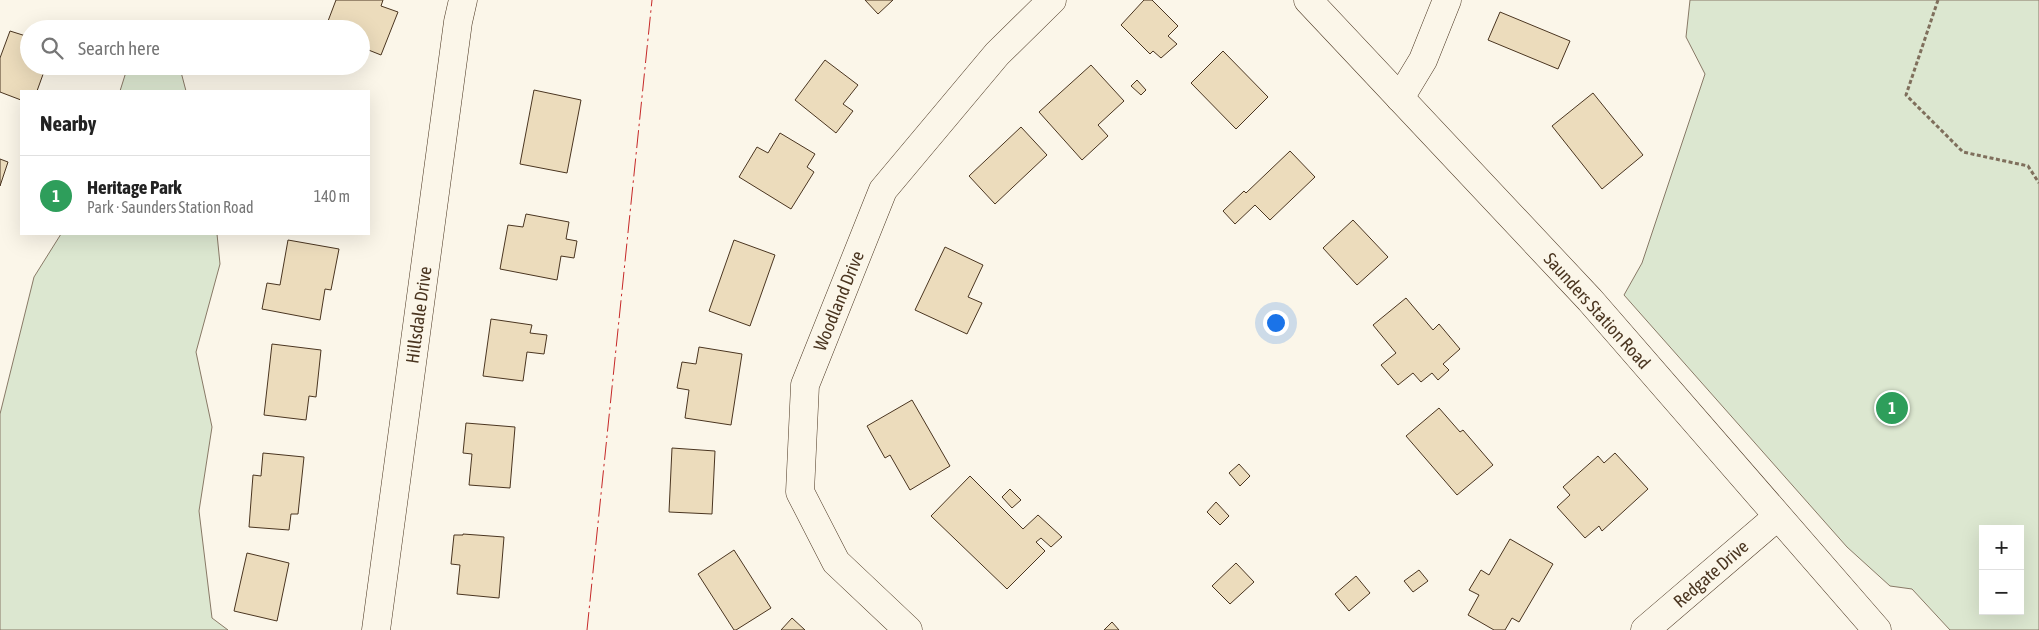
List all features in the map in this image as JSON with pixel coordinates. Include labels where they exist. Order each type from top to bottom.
[{"type":"street","name":"Hillsdale Drive","points":[[376,630],[458,22],[463,0]]},
{"type":"street","name":"Woodland Drive","points":[[908,630],[836,562],[800,492],[805,385],[883,190],[998,54],[1052,0]]},
{"type":"street","name":"Saunders Station Road","points":[[1308,0],[1590,300],[1877,630]]},
{"type":"street","points":[[1400,98],[1422,60],[1447,0]]},
{"type":"street","name":"Redgate Drive","points":[[1645,630],[1777,517]]},
{"type":"path","points":[[1938,0],[1906,95],[1963,152],[2028,166],[2039,183]]},
{"type":"green space","points":[[1690,0],[2039,0],[2039,630],[1950,630],[1912,589],[1890,586],[1847,547],[1624,295],[1642,263],[1705,74],[1686,37]]},
{"type":"green space","points":[[125,75],[182,75],[186,90],[120,90]]},
{"type":"green space","points":[[60,235],[217,235],[220,264],[196,352],[212,427],[199,511],[212,618],[228,630],[0,630],[0,414],[34,277]]},
{"type":"building","points":[[336,0],[383,0],[381,6],[398,12],[381,55],[370,51],[370,20],[328,20]]},
{"type":"building","points":[[865,0],[893,0],[878,14]]},
{"type":"building","points":[[1144,0],[1152,0],[1178,26],[1168,36],[1177,44],[1161,58],[1153,51],[1150,54],[1121,25]]},
{"type":"building","points":[[1500,12],[1570,41],[1558,69],[1488,40]]},
{"type":"building","points":[[10,31],[20,34],[20,75],[43,75],[37,90],[20,90],[20,100],[0,92],[0,58]]},
{"type":"building","points":[[1223,51],[1268,97],[1236,129],[1191,83]]},
{"type":"building","points":[[825,60],[858,85],[843,104],[853,111],[836,133],[795,100]]},
{"type":"building","points":[[1091,65],[1124,101],[1098,125],[1108,136],[1082,160],[1039,112]]},
{"type":"building","points":[[1137,80],[1146,90],[1141,95],[1131,86]]},
{"type":"building","points":[[534,90],[581,100],[567,173],[520,164]]},
{"type":"building","points":[[1593,93],[1643,155],[1602,189],[1552,126]]},
{"type":"building","points":[[1021,127],[1047,155],[995,204],[969,176]]},
{"type":"building","points":[[780,133],[815,154],[807,167],[814,172],[791,209],[739,177],[757,147],[768,153]]},
{"type":"building","points":[[1290,151],[1315,177],[1270,220],[1255,205],[1235,224],[1223,211],[1244,191],[1246,193]]},
{"type":"building","points":[[0,159],[8,162],[0,186]]},
{"type":"building","points":[[526,214],[569,222],[566,239],[577,241],[574,258],[561,256],[557,280],[500,269],[508,225],[523,227]]},
{"type":"building","points":[[1353,220],[1388,257],[1357,285],[1323,248]]},
{"type":"building","points":[[288,240],[339,249],[331,290],[325,289],[320,320],[262,309],[267,283],[280,285]]},
{"type":"building","points":[[734,240],[775,255],[750,326],[709,311]]},
{"type":"building","points":[[945,247],[983,265],[968,297],[982,303],[967,334],[915,310]]},
{"type":"building","points":[[1406,298],[1433,330],[1439,324],[1460,349],[1443,364],[1449,370],[1438,380],[1432,373],[1421,382],[1413,373],[1398,385],[1381,365],[1396,353],[1373,325]]},
{"type":"building","points":[[491,319],[532,325],[530,333],[547,335],[544,354],[527,352],[523,381],[483,376]]},
{"type":"building","points":[[272,344],[321,350],[316,397],[309,396],[306,420],[264,415]]},
{"type":"building","points":[[699,347],[742,354],[731,425],[685,418],[689,390],[677,388],[682,362],[696,364]]},
{"type":"building","points":[[912,400],[950,466],[910,490],[890,455],[885,458],[867,426]]},
{"type":"building","points":[[1439,408],[1460,432],[1463,430],[1493,465],[1457,495],[1406,436]]},
{"type":"building","points":[[466,423],[515,427],[510,488],[469,485],[472,454],[463,453]]},
{"type":"building","points":[[672,448],[715,451],[712,514],[669,512]]},
{"type":"building","points":[[263,453],[304,457],[298,514],[291,514],[289,530],[249,527],[253,475],[261,476]]},
{"type":"building","points":[[1615,453],[1648,489],[1602,531],[1599,526],[1585,538],[1557,507],[1570,495],[1563,487],[1598,456],[1604,463]]},
{"type":"building","points":[[1239,464],[1250,476],[1240,486],[1229,473]]},
{"type":"building","points":[[970,476],[1023,529],[1038,515],[1062,537],[1051,547],[1041,538],[1036,542],[1045,551],[1007,589],[931,516]]},
{"type":"building","points":[[1010,489],[1021,500],[1012,508],[1002,497]]},
{"type":"building","points":[[1216,502],[1229,516],[1220,525],[1207,512]]},
{"type":"building","points":[[454,535],[504,537],[499,598],[457,594],[460,565],[451,564]]},
{"type":"building","points":[[1510,539],[1553,564],[1519,622],[1512,618],[1505,630],[1494,630],[1468,615],[1479,595],[1469,590],[1481,570],[1489,575]]},
{"type":"building","points":[[734,550],[771,608],[736,630],[734,630],[698,574]]},
{"type":"building","points":[[247,553],[289,563],[277,621],[234,611]]},
{"type":"building","points":[[1236,563],[1254,582],[1230,604],[1212,586]]},
{"type":"building","points":[[1419,570],[1428,581],[1413,592],[1404,581]]},
{"type":"building","points":[[1356,576],[1370,593],[1349,611],[1335,594]]},
{"type":"building","points":[[792,618],[805,630],[781,630]]},
{"type":"building","points":[[1112,622],[1119,630],[1104,630]]},
{"type":"power","points":[[587,630],[652,0]]},
{"type":"place","name":"Heritage Park","points":[[1892,408]]}]
